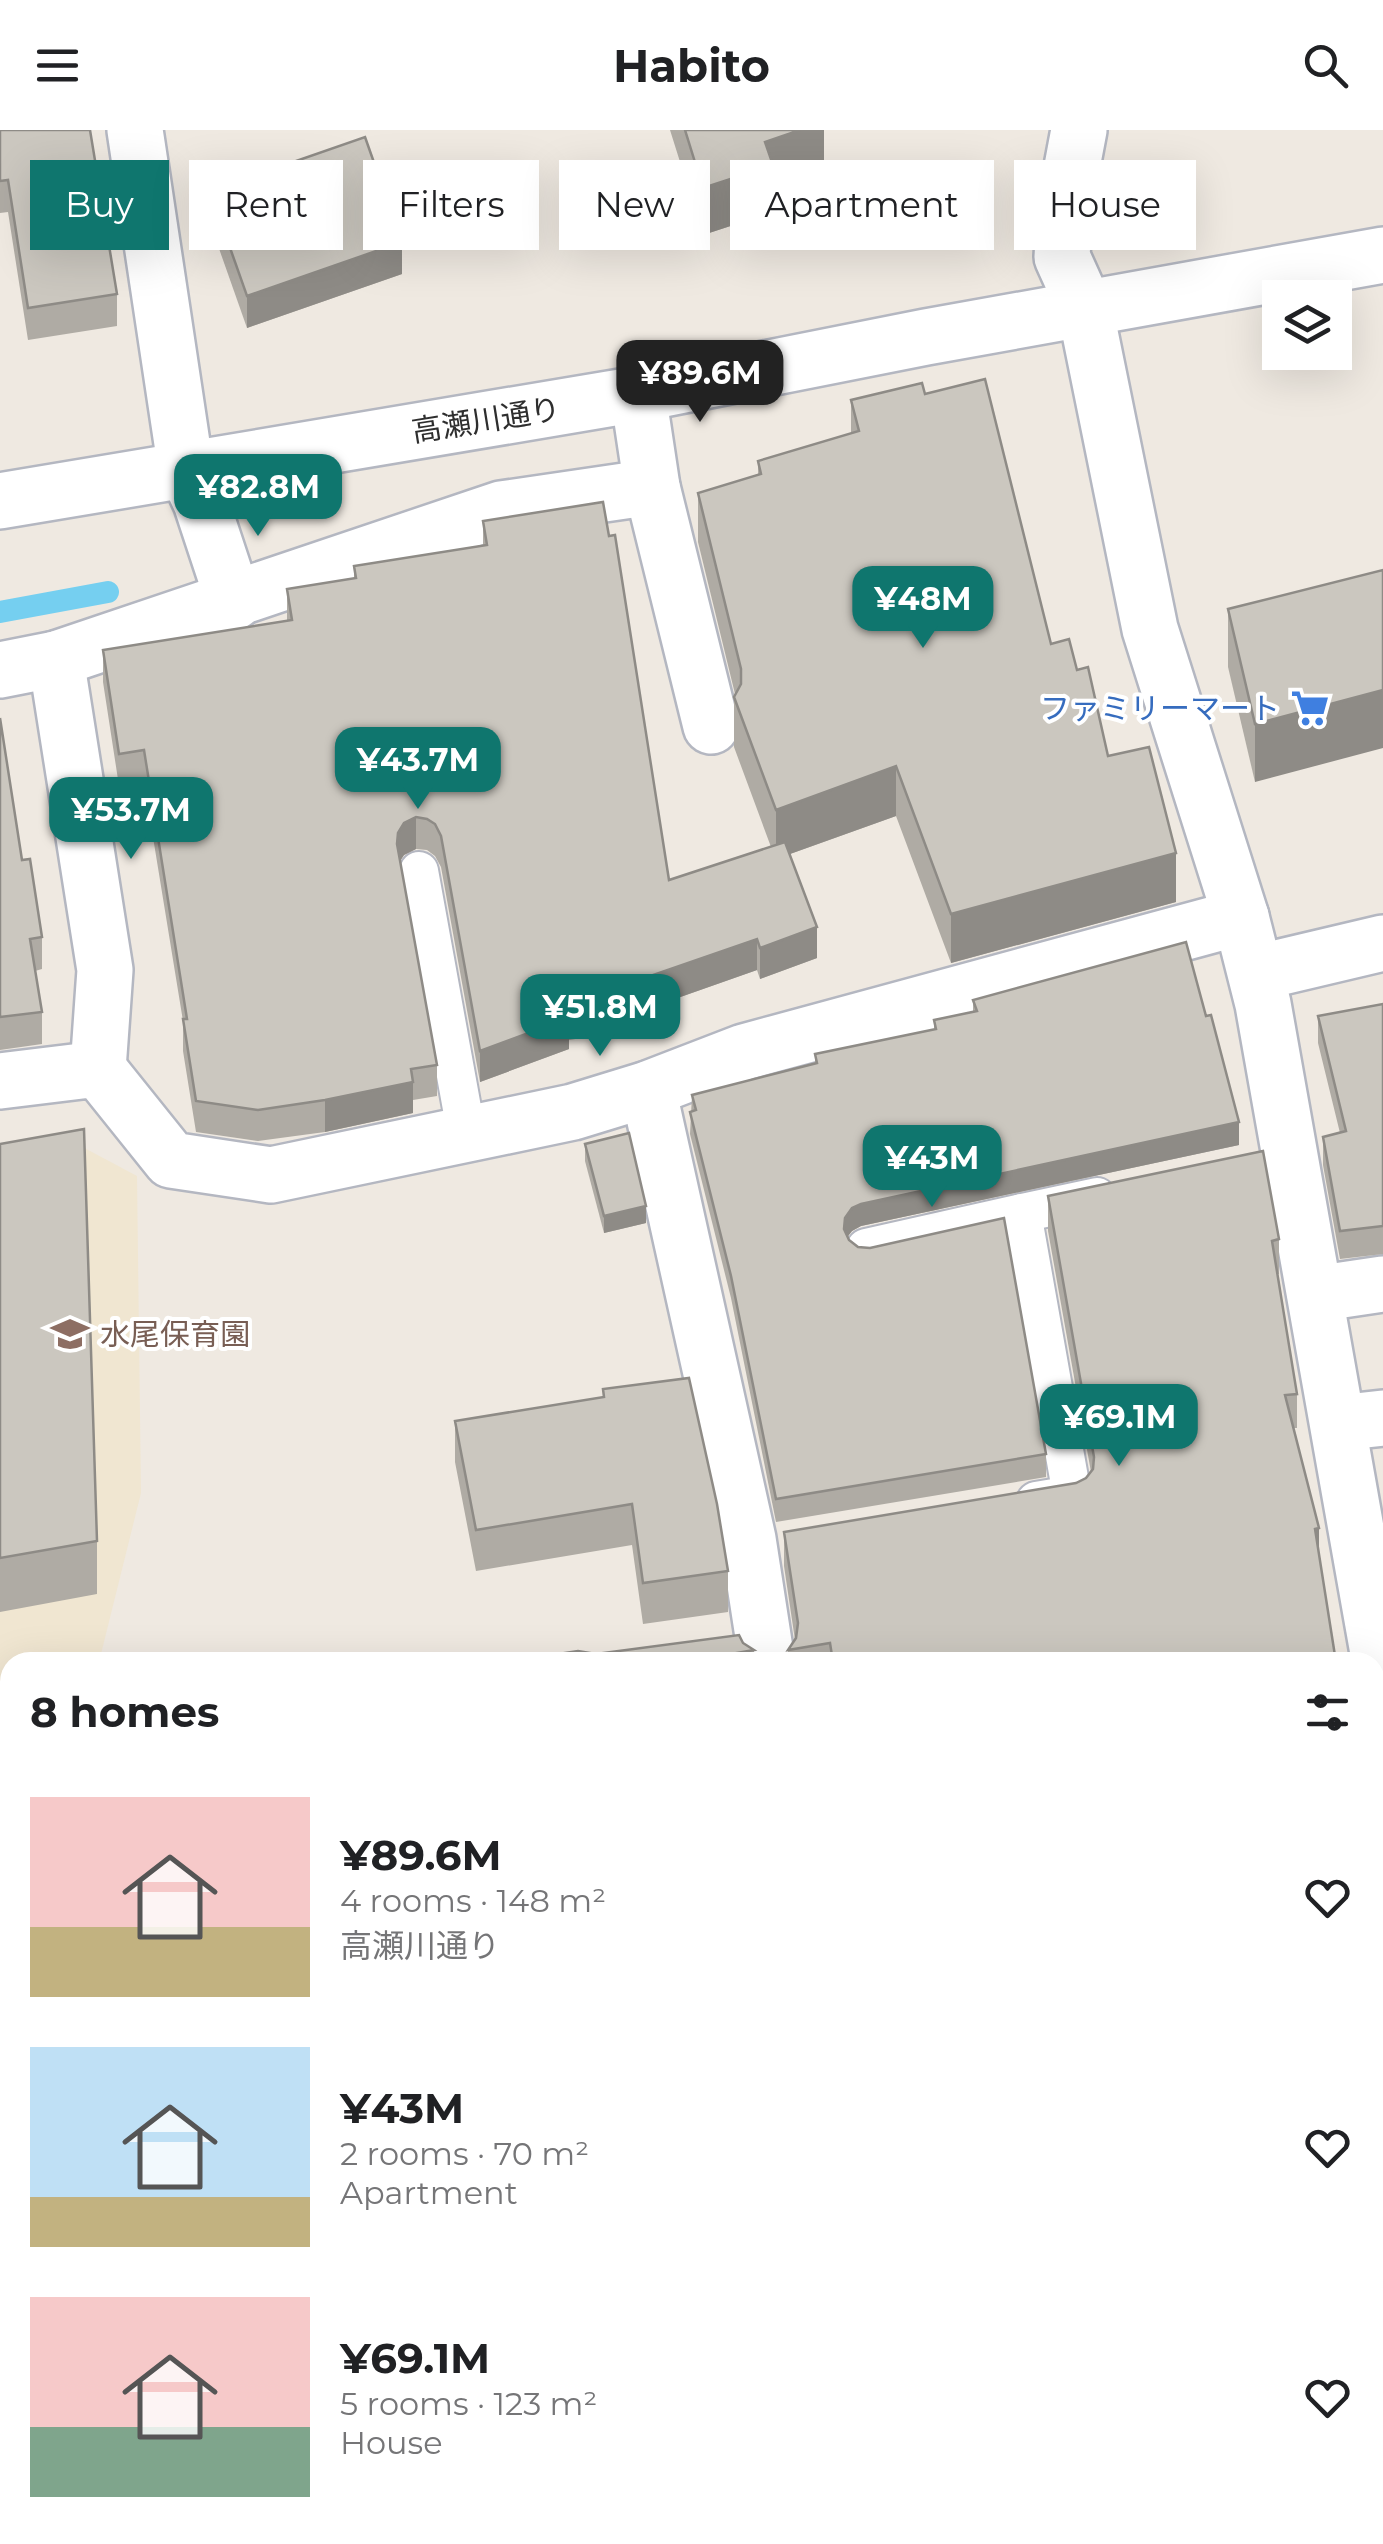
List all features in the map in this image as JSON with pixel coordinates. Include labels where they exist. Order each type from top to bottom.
[{"type":"street","points":[[135,130],[194,486],[234,602]]},
{"type":"street","points":[[1079,130],[1064,204],[1062,257],[1084,308],[1150,629],[1256,973],[1272,1160],[1360,1421],[1380,1652]]},
{"type":"street","name":"高瀬川通り","points":[[0,501],[194,486],[638,394],[1383,255]]},
{"type":"street","points":[[638,394],[652,487],[710,726]]},
{"type":"street","points":[[0,670],[56,659],[234,602],[501,509],[652,487]]},
{"type":"street","points":[[56,659],[106,970],[98,1069],[171,1160],[271,1175],[573,1112],[744,1052],[1241,917]]},
{"type":"street","points":[[1256,973],[1383,943]]},
{"type":"street","points":[[0,1081],[98,1069]]},
{"type":"street","points":[[648,1088],[769,1546],[765,1651],[707,1647]]},
{"type":"street","points":[[1315,1294],[1383,1284]]},
{"type":"lane","points":[[419,871],[467,1136]]},
{"type":"lane","points":[[866,1248],[1137,1189]]},
{"type":"lane","points":[[996,1508],[1072,1495],[1022,1213]]},
{"type":"shaded area","name":"水尾保育園","points":[[60,1135],[137,1176],[141,1493],[101,1652],[0,1652],[0,1146]]},
{"type":"building","points":[[0,130],[90,130],[95,160],[30,160],[30,250],[110,250],[117,294],[28,308],[8,180],[0,181]]},
{"type":"building","points":[[685,130],[800,130],[765,142],[771,160],[730,160],[730,179],[710,186],[710,160],[694,160]]},
{"type":"building","points":[[365,137],[373,160],[363,160],[363,250],[379,250],[247,296],[231,250],[343,250],[343,160],[299,160]]},
{"type":"building","points":[[985,379],[1051,644],[1069,639],[1077,670],[1088,667],[1108,756],[1149,747],[1176,853],[951,914],[896,766],[776,810],[734,697],[741,684],[741,669],[698,493],[761,474],[758,461],[859,431],[851,400],[922,383],[925,394]]},
{"type":"building","points":[[603,502],[609,536],[615,535],[669,880],[785,842],[817,927],[760,948],[757,939],[650,976],[652,988],[614,1001],[568,1009],[569,1018],[480,1051],[441,836],[435,824],[416,817],[404,823],[397,844],[437,1065],[411,1069],[413,1082],[325,1100],[258,1110],[196,1101],[183,1019],[187,1019],[144,750],[119,754],[103,650],[292,620],[287,589],[356,578],[354,566],[487,545],[483,521]]},
{"type":"building","points":[[1383,570],[1383,690],[1255,724],[1228,609]]},
{"type":"building","points":[[0,718],[22,860],[30,859],[42,937],[30,939],[42,1012],[0,1017]]},
{"type":"building","points":[[1186,942],[1206,1016],[1211,1015],[1239,1122],[861,1204],[845,1218],[849,1240],[858,1247],[870,1248],[1004,1218],[1046,1454],[776,1499],[731,1276],[690,1112],[696,1110],[692,1095],[817,1063],[815,1054],[936,1029],[934,1020],[977,1011],[973,1000]]},
{"type":"building","points":[[1383,1004],[1383,1226],[1340,1231],[1323,1137],[1346,1131],[1318,1016]]},
{"type":"building","name":"水尾保育園","points":[[84,1129],[97,1541],[0,1558],[0,1144]]},
{"type":"building","points":[[629,1133],[646,1206],[604,1216],[585,1144]]},
{"type":"building","points":[[1263,1151],[1279,1239],[1272,1241],[1297,1394],[1285,1395],[1319,1528],[1315,1529],[1334,1652],[831,1652],[830,1643],[788,1650],[796,1638],[798,1623],[784,1532],[1076,1483],[1093,1469],[1048,1196]]},
{"type":"building","points":[[689,1378],[728,1571],[643,1583],[632,1504],[476,1530],[455,1421],[604,1397],[603,1389]]},
{"type":"building","points":[[739,1635],[754,1650],[742,1652],[611,1652]]},
{"type":"waterway","points":[[0,612],[108,592]]},
{"type":"place","name":"ファミリーマート","points":[[1310,708]]},
{"type":"place","name":"水尾保育園","points":[[70,1334]]}]
